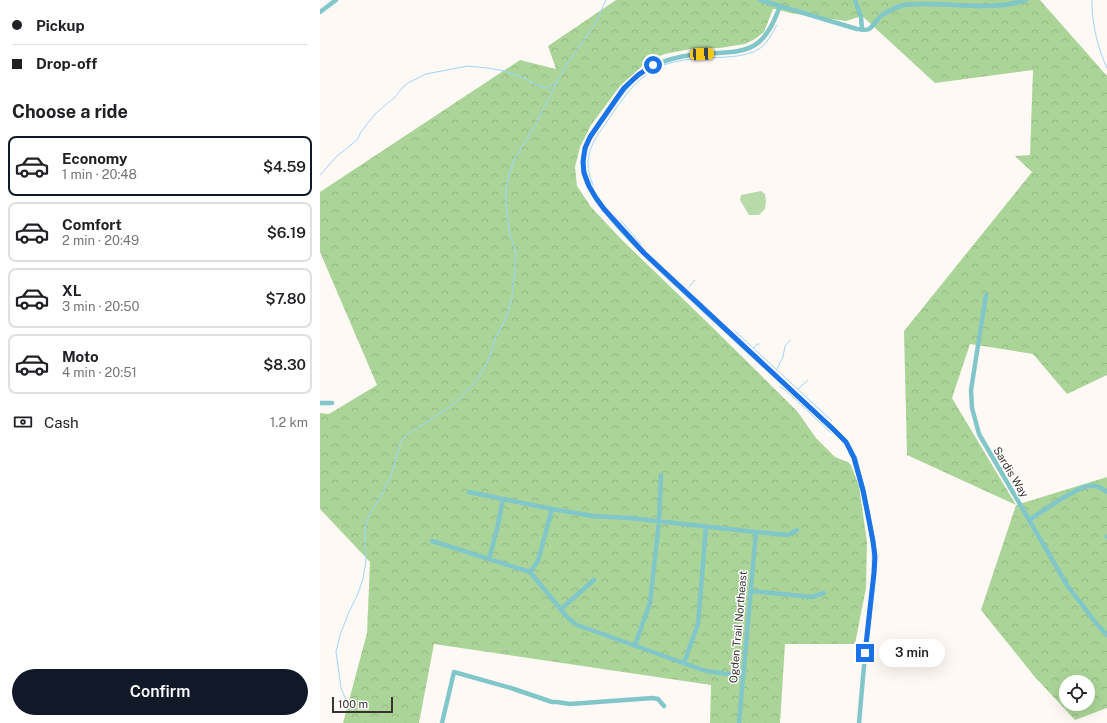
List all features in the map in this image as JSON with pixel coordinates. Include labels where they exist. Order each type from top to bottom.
[{"type":"street","points":[[320,12],[330,2],[336,0]]},
{"type":"street","points":[[760,0],[862,30],[869,29],[882,15],[902,6],[935,4],[994,5],[1026,0]]},
{"type":"street","points":[[855,0],[861,17],[862,30]]},
{"type":"street","points":[[780,6],[772,25],[765,35],[758,43],[749,48],[734,52],[698,54],[672,58],[653,65],[638,75],[627,85],[592,133],[584,152],[584,168],[587,182],[596,198],[636,246],[833,429],[846,442],[853,454],[868,513],[875,557],[859,723]]},
{"type":"street","name":"Sardis Way","points":[[986,295],[972,390],[972,408],[979,434],[1067,585],[1107,635]]},
{"type":"street","points":[[320,403],[332,403]]},
{"type":"street","points":[[635,645],[650,603],[659,522],[662,475]]},
{"type":"street","points":[[1030,520],[1075,490],[1089,485],[1101,487],[1107,492]]},
{"type":"street","points":[[469,492],[593,516],[628,518],[788,535],[797,530]]},
{"type":"street","points":[[489,559],[503,499]]},
{"type":"street","points":[[530,572],[538,561],[552,509]]},
{"type":"street","points":[[684,663],[698,624],[706,527]]},
{"type":"street","name":"Ogden Trail Northeast","points":[[739,723],[756,532]]},
{"type":"street","points":[[432,541],[530,572],[568,618],[577,625],[706,672],[743,676]]},
{"type":"street","points":[[561,609],[594,580]]},
{"type":"street","points":[[750,591],[812,597],[824,593]]},
{"type":"street","points":[[442,723],[454,672],[511,688],[552,702],[570,704],[653,698],[658,699],[664,706]]},
{"type":"green space","points":[[616,0],[1040,0],[1107,76],[1107,375],[1067,394],[1033,354],[970,344],[952,398],[1016,505],[907,455],[904,331],[1032,172],[1015,156],[1030,155],[1033,70],[935,83],[862,16],[846,21],[773,9],[764,32],[745,44],[720,48],[696,48],[665,54],[649,60],[620,86],[591,125],[580,147],[575,167],[577,186],[591,207],[623,241],[797,411],[816,438],[835,457],[848,462],[851,465],[859,486],[867,542],[866,588],[855,644],[785,644],[780,723],[710,723],[711,685],[434,644],[419,723],[343,723],[367,633],[370,562],[320,509],[320,413],[329,414],[377,385],[320,252],[320,192],[520,60],[556,69],[548,46]]},
{"type":"green space","points":[[761,191],[765,194],[765,209],[759,215],[749,215],[740,200],[741,195]]},
{"type":"green space","points":[[1107,477],[1107,708],[1075,720],[1067,711],[1095,711],[1095,675],[1059,675],[1059,703],[1034,676],[981,610],[1016,505]]},
{"type":"waterway","points":[[350,709],[341,688],[336,652],[340,635],[363,579],[366,561],[366,524],[370,513],[391,476],[401,441],[405,436],[451,406],[460,398],[477,380],[489,359],[496,336],[507,315],[512,297],[516,255],[509,232],[506,201],[506,189],[510,172],[514,160],[536,124],[558,80],[567,64],[595,24],[606,0]]},
{"type":"waterway","points":[[1092,0],[1096,35],[1107,68]]},
{"type":"waterway","points":[[593,185],[588,168],[591,147],[621,101],[640,79],[657,68],[674,62],[733,56],[753,52],[764,44],[777,25]]},
{"type":"waterway","points":[[320,175],[336,157],[357,140],[361,132],[375,114],[395,97],[403,87],[426,74],[468,66],[505,71],[546,88],[556,83]]},
{"type":"waterway","points":[[621,221],[641,244]]},
{"type":"waterway","points":[[689,287],[695,280]]},
{"type":"waterway","points":[[735,331],[832,421]]},
{"type":"waterway","points":[[777,369],[783,357],[785,346],[790,340]]},
{"type":"waterway","points":[[754,348],[757,344],[759,344]]},
{"type":"waterway","points":[[798,389],[808,380]]},
{"type":"waterway","points":[[780,387],[794,398],[831,433]]},
{"type":"route","points":[[653,65],[643,71],[624,88],[590,137],[585,148],[583,159],[584,173],[587,182],[599,202],[636,246],[833,429],[850,448],[856,463],[863,490],[875,557],[865,653]]}]
